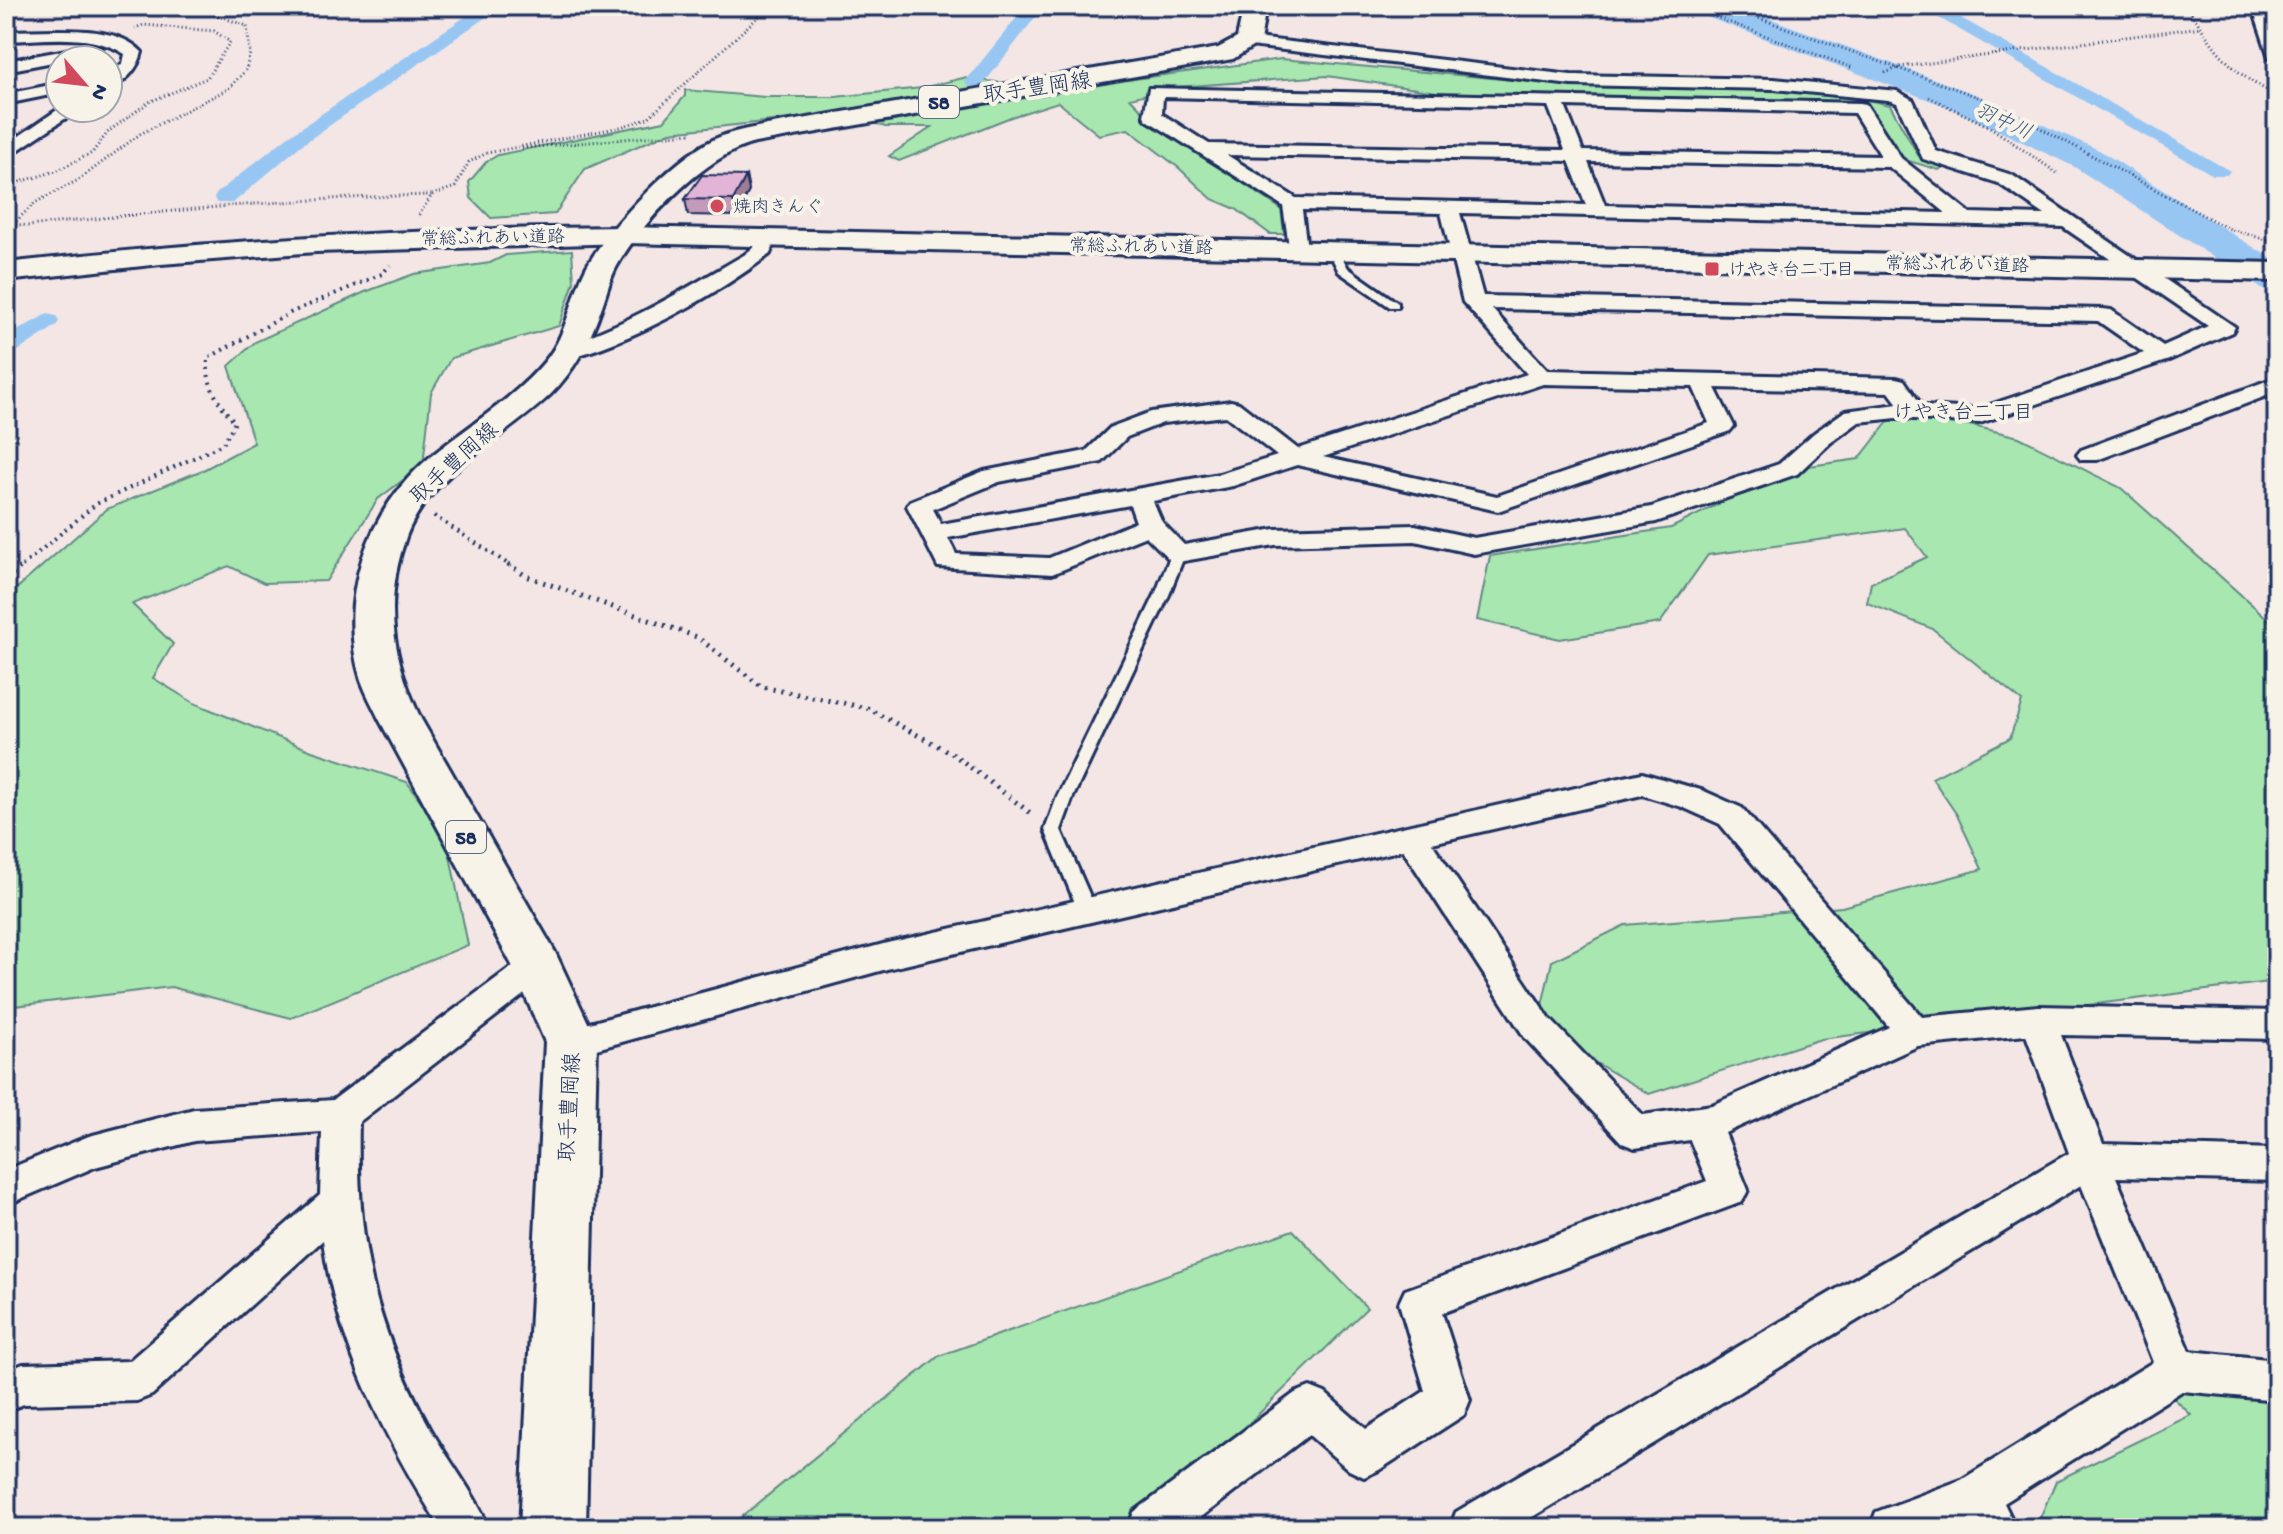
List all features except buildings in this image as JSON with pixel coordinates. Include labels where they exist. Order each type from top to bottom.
[{"type":"main road","points":[[1248,42],[1255,6]]},
{"type":"main road","name":"取手豊岡線","points":[[553,1528],[571,1042],[537,966],[400,719],[381,679],[373,613],[378,575],[391,530],[408,499],[529,396],[559,364],[602,266],[626,235],[701,158],[720,146],[745,138],[971,96],[1178,64],[1225,54],[1248,42]]},
{"type":"street","points":[[2260,6],[2277,57]]},
{"type":"street","points":[[6,36],[68,36],[124,44],[134,52],[131,65],[124,70]]},
{"type":"street","points":[[1139,498],[1150,525],[1178,554],[1275,537],[1415,533],[1474,546],[1656,514],[1788,469],[1822,438],[1853,416],[1915,412],[1980,416],[2161,355],[2224,327],[2005,179],[1929,155],[1904,100],[1891,95],[1774,84],[1571,80],[1248,42]]},
{"type":"street","points":[[6,66],[44,59]]},
{"type":"street","points":[[6,99],[44,91]]},
{"type":"street","points":[[1967,220],[1894,162],[1860,108],[1155,92],[1153,116],[1292,204],[1598,212],[1967,220],[2064,221]]},
{"type":"street","points":[[1555,102],[1598,212]]},
{"type":"street","points":[[6,153],[48,124]]},
{"type":"street","points":[[6,135],[42,128]]},
{"type":"street","points":[[1202,149],[1894,162]]},
{"type":"street","points":[[1292,204],[1297,249]]},
{"type":"street","points":[[1449,207],[1474,302],[1541,377]]},
{"type":"street","name":"常総ふれあい道路","points":[[6,272],[153,256],[360,241],[626,235],[2277,272]]},
{"type":"street","points":[[565,352],[591,345],[634,326],[751,259],[763,250],[766,238]]},
{"type":"street","points":[[1474,302],[2103,315],[2161,355]]},
{"type":"street","points":[[933,533],[1224,481],[1541,377],[1896,385],[1915,412]]},
{"type":"street","points":[[1150,525],[1052,566],[947,561],[919,506],[993,476],[1094,457],[1119,432],[1159,417],[1231,408],[1293,457],[1498,504],[1722,426],[1701,381]]},
{"type":"street","points":[[2089,455],[2277,384]]},
{"type":"street","points":[[571,1042],[887,956],[1642,784],[1693,799],[1731,816],[1914,1032]]},
{"type":"street","points":[[1411,837],[1537,1028],[1635,1132],[1716,1120],[1914,1032],[2038,1020],[2277,1025]]},
{"type":"street","points":[[6,1188],[89,1152],[194,1125],[341,1115],[537,966]]},
{"type":"street","points":[[2038,1020],[2090,1160],[2177,1370]]},
{"type":"street","points":[[341,1115],[339,1202],[360,1312],[386,1380],[431,1475],[467,1528]]},
{"type":"street","points":[[1150,1528],[1310,1408],[1364,1455],[1449,1400],[1419,1303],[1729,1190],[1702,1122]]},
{"type":"street","points":[[1472,1528],[2090,1160],[2277,1165]]},
{"type":"street","points":[[6,1391],[23,1384],[137,1381],[339,1202]]},
{"type":"street","points":[[1892,1528],[1984,1513],[2177,1370],[2277,1380]]},
{"type":"lane","points":[[1333,250],[1343,270],[1394,305]]},
{"type":"lane","points":[[1087,910],[1053,830],[1065,797],[1162,595],[1178,554]]},
{"type":"path","points":[[210,13],[226,6]]},
{"type":"path","points":[[91,13],[210,13],[240,21],[247,26],[250,53],[246,70],[228,89],[140,134],[80,179],[35,203],[13,224],[29,226],[214,205],[432,195],[455,187],[469,162],[501,150],[621,127],[648,118],[770,6]]},
{"type":"path","points":[[1725,6],[1992,102],[2227,228],[2277,243]]},
{"type":"path","points":[[2187,6],[2228,69],[2254,86],[2277,95]]},
{"type":"path","points":[[1899,68],[2201,27]]},
{"type":"path","points":[[501,150],[699,132]]},
{"type":"path","points":[[414,222],[432,195]]},
{"type":"path","points":[[6,579],[96,504],[223,444],[235,422],[219,404],[205,380],[208,358],[292,312],[382,274],[398,257]]},
{"type":"path","points":[[408,499],[526,576],[697,637],[762,687],[867,708],[953,754],[1053,830]]},
{"type":"green space","points":[[1281,59],[1513,80],[1836,93],[1890,105],[1918,155],[1943,167],[1939,170],[1902,159],[1866,106],[1464,96],[1327,76],[1177,87],[1130,98],[1156,124],[1281,209],[1284,234],[1270,234],[1236,209],[1212,199],[1179,168],[1128,129],[1099,135],[1058,102],[899,161],[889,156],[932,127],[885,127],[877,124],[1127,80]]},
{"type":"green space","points":[[1128,61],[1130,65],[809,117],[670,132],[585,169],[555,214],[491,218],[471,198],[469,182],[486,162],[498,155],[664,121],[685,96],[685,90],[765,97],[835,97],[922,88],[963,78],[1004,83]]},
{"type":"green space","points":[[572,250],[574,282],[559,326],[451,358],[431,393],[423,465],[378,499],[326,581],[264,583],[229,566],[132,604],[173,644],[153,678],[194,703],[312,751],[407,782],[446,836],[468,945],[291,1018],[171,987],[6,1007],[6,604],[15,590],[107,509],[205,469],[254,443],[229,366],[255,342],[365,292],[414,274],[490,263],[506,255]]},
{"type":"green space","points":[[1915,412],[2019,437],[2121,488],[2277,627],[2277,981],[1821,1039],[1649,1094],[1537,1028],[1552,961],[1625,925],[1842,907],[1982,869],[1957,815],[1932,778],[2010,738],[2022,701],[1933,629],[1867,603],[1871,583],[1927,557],[1905,528],[1708,555],[1660,623],[1560,639],[1477,620],[1490,556],[1671,528],[1788,469],[1859,459],[1887,423]]},
{"type":"green space","points":[[1293,1230],[1367,1308],[1142,1528],[728,1528],[939,1356]]},
{"type":"green space","points":[[2277,1364],[2277,1528],[2036,1527],[2056,1481],[2191,1415],[2155,1380]]},
{"type":"waterway","points":[[225,198],[293,142],[493,6]]},
{"type":"waterway","points":[[975,82],[1035,6]]},
{"type":"waterway","name":"羽中川","points":[[1707,6],[1960,100],[2086,158],[2277,280]]},
{"type":"waterway","points":[[1927,6],[2220,171]]},
{"type":"waterway","points":[[6,348],[47,321]]},
{"type":"place","name":"焼肉きんぐ","points":[[717,206]]},
{"type":"place","name":"けやき台二丁目","points":[[1712,269]]},
{"type":"district","name":"けやき台二丁目","points":[[1963,411]]}]
